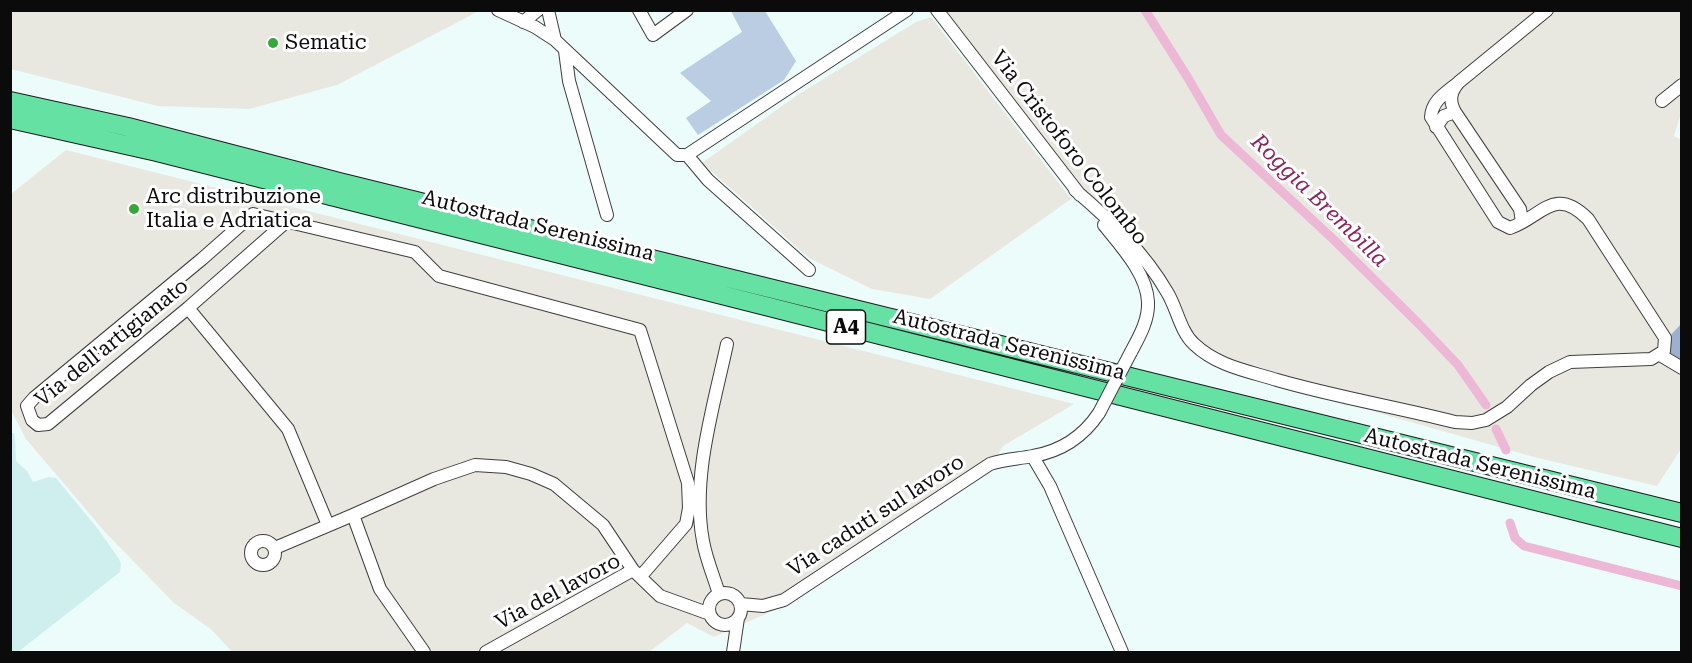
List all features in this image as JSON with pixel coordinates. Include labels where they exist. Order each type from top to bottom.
[{"type":"highway","name":"Autostrada Serenissima","points":[[10,101],[128,127],[339,182],[1682,513]]},
{"type":"highway","name":"Autostrada Serenissima","points":[[10,119],[157,152],[1682,538]]},
{"type":"street","points":[[498,10],[529,24],[555,40],[677,155],[687,155],[702,146],[907,10]]},
{"type":"street","points":[[529,24],[540,10]]},
{"type":"street","points":[[548,10],[555,40]]},
{"type":"street","points":[[639,10],[653,34],[687,10]]},
{"type":"street","name":"Via Cristoforo Colombo","points":[[937,10],[1075,190],[1131,258],[1142,280],[1148,302],[1144,327],[1099,413]]},
{"type":"street","points":[[1075,190],[1103,214],[1137,251],[1174,303],[1184,328],[1194,344],[1213,359],[1230,367],[1316,391],[1455,423],[1472,423],[1486,420],[1549,372],[1570,362],[1652,359],[1664,351],[1665,338],[1588,219],[1576,207],[1565,203],[1553,204],[1510,228],[1498,222],[1431,117],[1435,101],[1547,10]]},
{"type":"street","points":[[566,51],[569,81],[607,215]]},
{"type":"street","points":[[1459,82],[1451,95],[1451,104],[1520,209],[1522,222]]},
{"type":"street","points":[[1662,101],[1682,85]]},
{"type":"street","points":[[1436,128],[1444,116],[1455,112]]},
{"type":"street","points":[[702,146],[700,166],[702,174]]},
{"type":"street","points":[[687,155],[702,174],[809,270]]},
{"type":"street","name":"Via dell'artigianato","points":[[287,221],[188,308],[48,424],[38,424],[32,420],[27,406],[34,398],[202,259],[253,213],[287,221],[415,252],[439,276],[640,330],[688,483],[689,507],[686,524],[637,573]]},
{"type":"street","points":[[188,308],[288,429],[328,525]]},
{"type":"street","points":[[719,594],[703,542],[700,518],[700,480],[727,344]]},
{"type":"street","points":[[1660,355],[1682,368]]},
{"type":"street","name":"Via caduti sul lavoro","points":[[741,604],[763,606],[784,600],[990,464],[1054,451],[1073,442],[1089,428],[1099,413]]},
{"type":"street","points":[[1050,486],[1048,470],[1054,451]]},
{"type":"street","points":[[1033,456],[1050,486],[1122,652]]},
{"type":"street","points":[[274,548],[434,479],[475,465],[506,467],[554,484],[603,525],[637,573]]},
{"type":"street","points":[[353,515],[380,589],[424,652]]},
{"type":"street","name":"Via del lavoro","points":[[486,652],[637,573],[660,596],[710,614]]},
{"type":"street","points":[[733,652],[741,604],[730,593],[719,594],[710,604],[712,618],[720,624],[730,624],[738,618]]},
{"type":"shaded area","points":[[10,11],[479,11],[337,85],[249,109],[158,106],[11,69]]},
{"type":"shaded area","points":[[731,11],[765,11],[796,61],[784,80],[698,135],[686,118],[711,101],[680,73],[742,32]]},
{"type":"shaded area","points":[[945,11],[1681,11],[1681,113],[1674,136],[1682,140],[1681,324],[1666,340],[1681,372],[1681,449],[1657,486],[1534,457],[1255,378],[1195,339]]},
{"type":"shaded area","points":[[931,17],[1071,199],[930,299],[872,289],[809,258],[702,163],[799,94],[916,22]]},
{"type":"shaded area","points":[[66,150],[1074,404],[1003,446],[987,473],[817,586],[788,604],[714,637],[687,623],[649,652],[232,652],[212,630],[174,603],[105,532],[26,439],[11,410],[11,194]]},
{"type":"shaded area","points":[[1681,324],[1681,372],[1659,360],[1666,340]]},
{"type":"shaded area","points":[[11,433],[14,433],[15,438],[16,461],[27,471],[33,482],[49,477],[56,478],[98,529],[121,564],[120,572],[18,652],[10,652]]},
{"type":"waterway","name":"Roggia Brembilla","points":[[1145,10],[1221,135],[1333,239],[1418,323],[1458,365],[1486,405]]},
{"type":"waterway","name":"Roggia Brembilla","points":[[1496,429],[1506,450]]},
{"type":"waterway","name":"Roggia Brembilla","points":[[1510,523],[1515,538],[1524,546],[1682,586]]},
{"type":"place","name":"Sematic","points":[[273,43]]},
{"type":"place","name":"Arc distribuzione Italia e Adriatica","points":[[134,209]]}]
